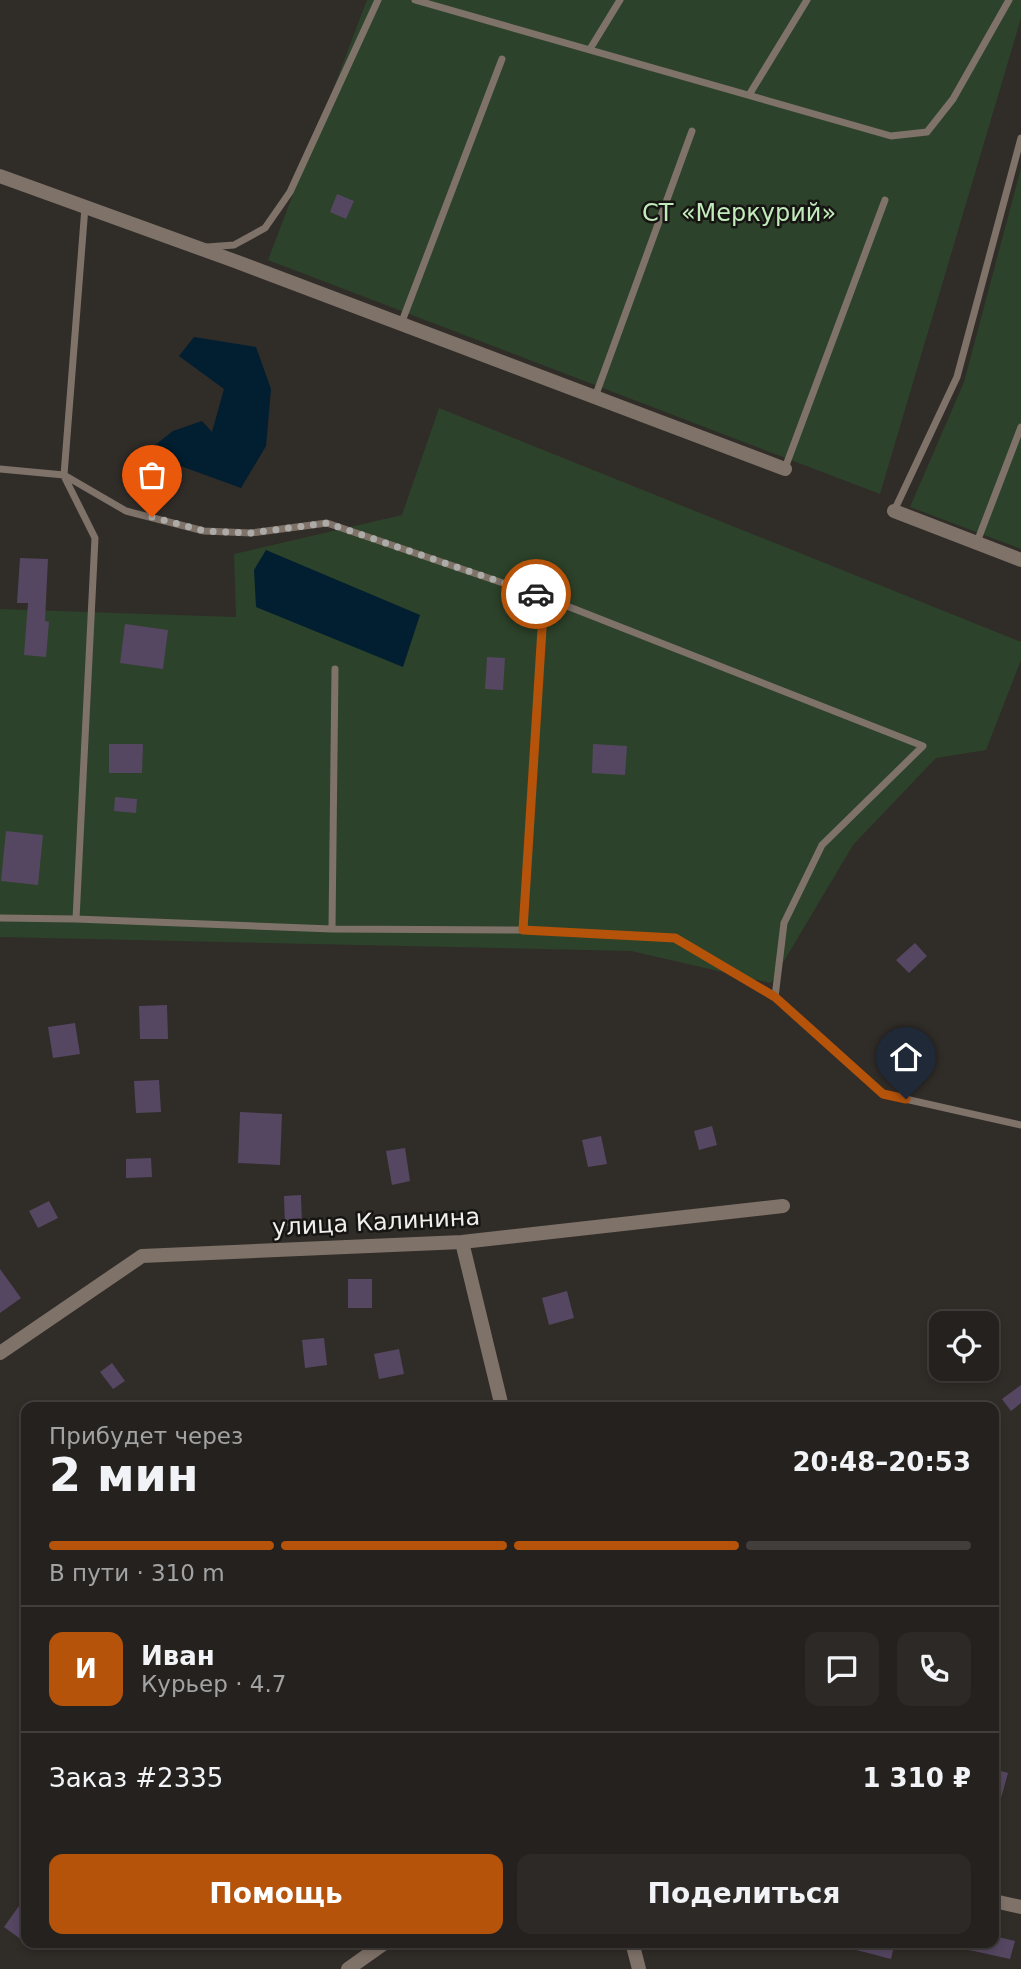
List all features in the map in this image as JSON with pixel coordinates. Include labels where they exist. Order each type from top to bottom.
[{"type":"street","points":[[0,176],[199,248],[785,469]]},
{"type":"street","points":[[894,511],[1021,560]]},
{"type":"street","name":"улица Калинина","points":[[0,1353],[142,1256],[462,1242],[783,1206]]},
{"type":"street","points":[[462,1242],[501,1402]]},
{"type":"street","points":[[999,1902],[1021,1908]]},
{"type":"street","points":[[348,1969],[378,1948]]},
{"type":"street","points":[[634,1948],[639,1969]]},
{"type":"lane","points":[[199,248],[234,245],[265,228],[290,192],[378,0]]},
{"type":"lane","points":[[415,0],[891,136],[927,132],[953,99],[1009,0]]},
{"type":"lane","points":[[590,50],[620,0]]},
{"type":"lane","points":[[749,94],[807,0]]},
{"type":"lane","points":[[401,324],[502,59]]},
{"type":"lane","points":[[594,397],[692,131]]},
{"type":"lane","points":[[894,511],[957,377],[1021,138]]},
{"type":"lane","points":[[785,469],[885,200]]},
{"type":"lane","points":[[76,919],[95,538],[64,475],[85,207]]},
{"type":"lane","points":[[977,542],[1021,427]]},
{"type":"lane","points":[[0,469],[64,475],[126,511],[204,531],[251,533],[327,523],[544,597],[923,746],[822,845],[784,923],[775,997]]},
{"type":"lane","points":[[523,930],[544,597]]},
{"type":"lane","points":[[332,929],[335,669]]},
{"type":"lane","points":[[0,918],[332,929],[523,930],[675,938],[775,997],[883,1094],[1021,1125]]},
{"type":"green space","name":"СТ «Меркурий»","points":[[367,0],[1021,0],[1021,18],[880,494],[268,260]]},
{"type":"green space","points":[[1021,168],[1021,549],[910,507],[964,382]]},
{"type":"green space","points":[[439,408],[1021,642],[1021,660],[986,750],[936,758],[853,845],[771,983],[631,951],[0,937],[0,609],[236,617],[234,554],[402,515]]},
{"type":"water","points":[[194,337],[256,347],[271,389],[266,446],[241,488],[145,453],[173,431],[202,421],[212,432],[224,389],[179,356]]},
{"type":"water","points":[[266,550],[420,615],[403,667],[256,607],[254,570]]},
{"type":"building","points":[[337,194],[354,201],[346,219],[330,212]]},
{"type":"building","points":[[20,558],[48,559],[45,621],[49,622],[46,657],[24,655],[28,603],[17,603]]},
{"type":"building","points":[[125,624],[168,630],[163,669],[120,663]]},
{"type":"building","points":[[487,657],[505,658],[503,690],[485,689]]},
{"type":"building","points":[[109,744],[143,744],[142,773],[109,773]]},
{"type":"building","points":[[593,744],[627,746],[625,775],[592,773]]},
{"type":"building","points":[[115,797],[137,799],[136,813],[114,811]]},
{"type":"building","points":[[6,831],[43,835],[38,885],[1,881]]},
{"type":"building","points":[[915,943],[927,956],[909,973],[896,960]]},
{"type":"building","points":[[167,1005],[168,1039],[140,1039],[139,1006]]},
{"type":"building","points":[[75,1023],[80,1054],[53,1058],[48,1027]]},
{"type":"building","points":[[159,1080],[161,1112],[136,1113],[134,1081]]},
{"type":"building","points":[[240,1112],[282,1114],[280,1165],[238,1163]]},
{"type":"building","points":[[712,1126],[717,1145],[699,1150],[694,1131]]},
{"type":"building","points":[[601,1136],[607,1164],[588,1167],[582,1140]]},
{"type":"building","points":[[405,1148],[410,1181],[392,1185],[386,1151]]},
{"type":"building","points":[[151,1158],[152,1177],[126,1178],[126,1159]]},
{"type":"building","points":[[301,1195],[302,1225],[285,1226],[284,1196]]},
{"type":"building","points":[[49,1201],[58,1218],[38,1228],[29,1211]]},
{"type":"building","points":[[0,1269],[21,1298],[0,1313]]},
{"type":"building","points":[[348,1279],[372,1279],[372,1308],[348,1308]]},
{"type":"building","points":[[567,1291],[574,1318],[549,1325],[542,1298]]},
{"type":"building","points":[[324,1338],[327,1365],[305,1368],[302,1340]]},
{"type":"building","points":[[399,1349],[404,1374],[379,1379],[374,1354]]},
{"type":"building","points":[[112,1363],[125,1381],[113,1389],[100,1372]]},
{"type":"building","points":[[1021,1385],[1021,1403],[1011,1411],[1002,1399]]},
{"type":"building","points":[[999,1770],[1008,1773],[999,1805]]},
{"type":"building","points":[[21,1903],[21,1939],[4,1927]]},
{"type":"building","points":[[999,1937],[1015,1941],[1010,1959],[960,1948],[999,1948]]},
{"type":"building","points":[[849,1948],[894,1948],[891,1959]]},
{"type":"way so far","points":[[152,517],[204,531],[251,533],[327,523],[536,594]]},
{"type":"route","points":[[536,594],[544,597],[523,930],[675,938],[775,997],[883,1094],[906,1099]]}]
